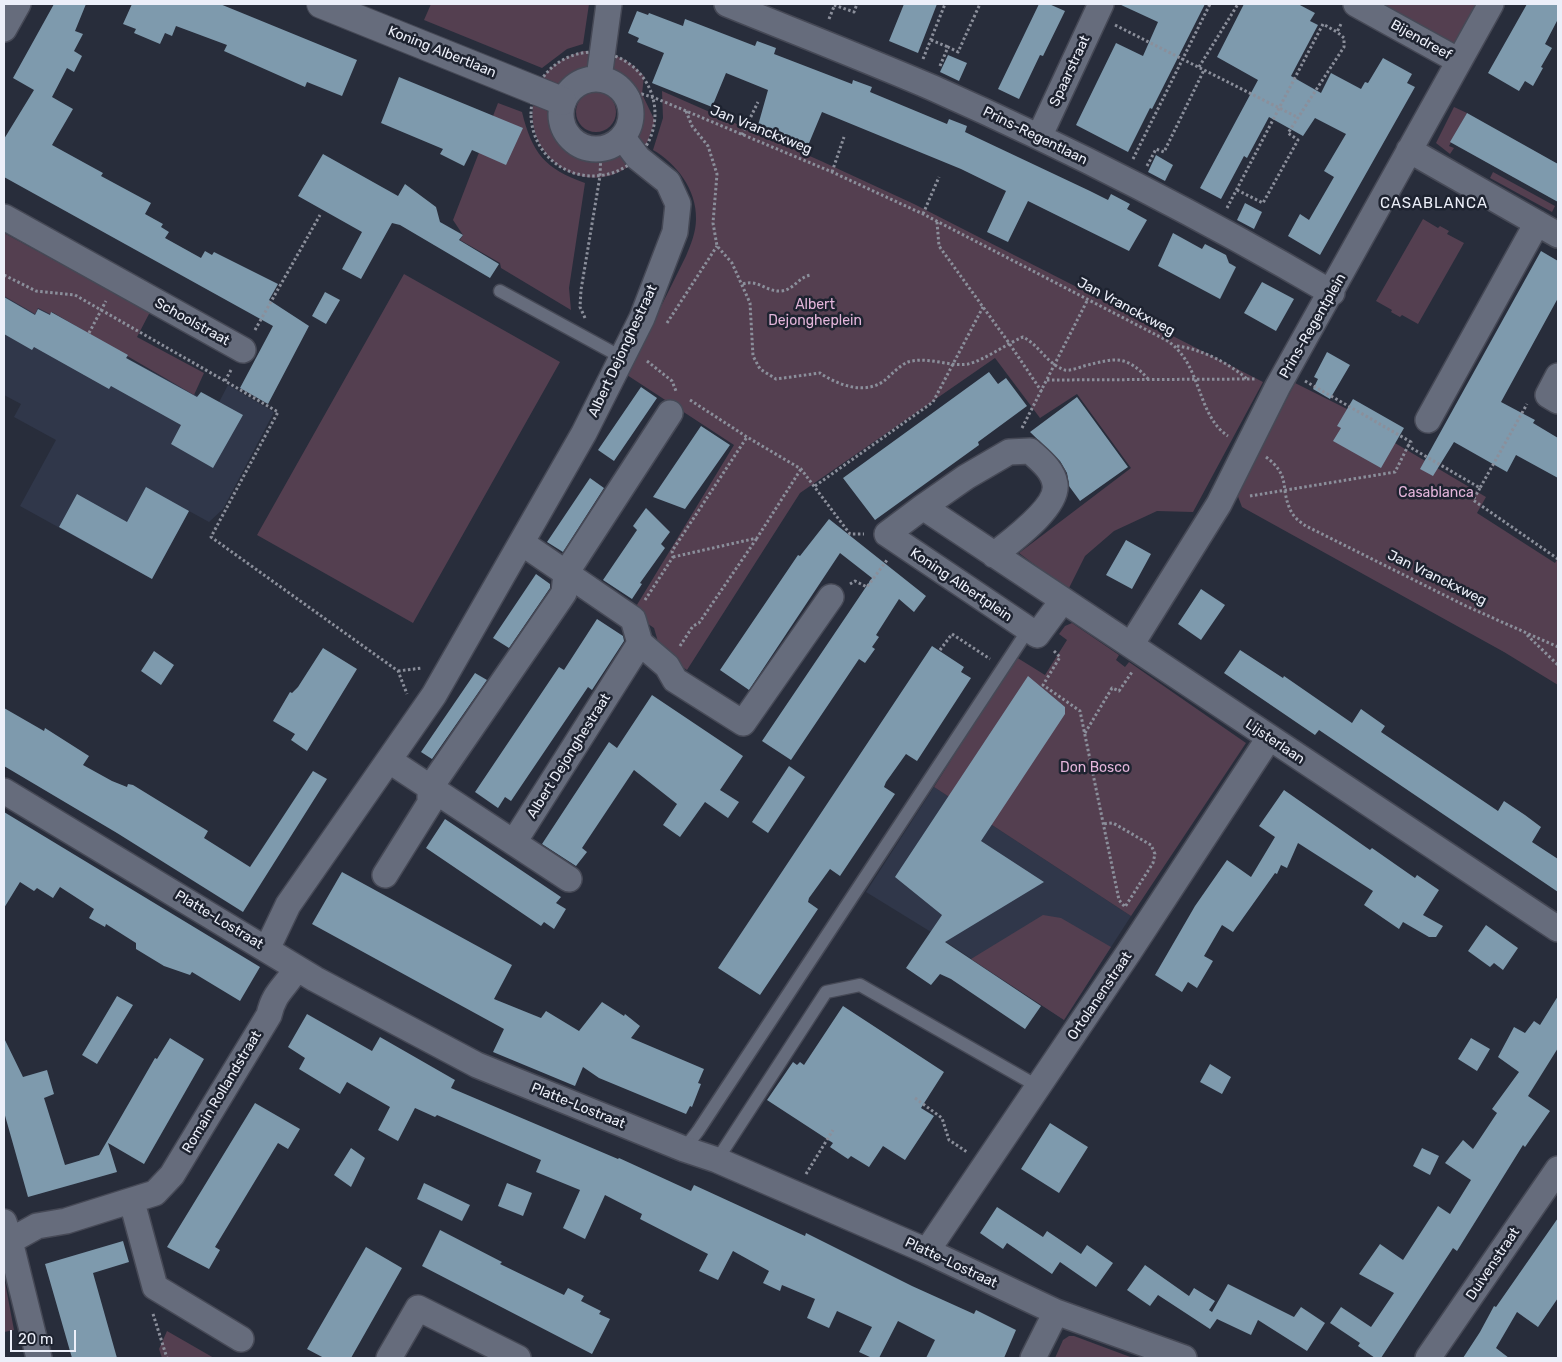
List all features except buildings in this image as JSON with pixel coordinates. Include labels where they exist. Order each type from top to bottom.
[{"type":"street","points":[[4,29],[18,4]]},
{"type":"street","name":"Koning Albertlaan","points":[[320,4],[562,101]]},
{"type":"street","points":[[599,78],[609,4]]},
{"type":"street","name":"Prins-Regentlaan","points":[[727,4],[923,84],[1039,137],[1130,182],[1332,293]]},
{"type":"street","name":"Prins-Regentplein","points":[[1138,650],[1219,504],[1261,454],[1332,293],[1491,4]]},
{"type":"street","name":"Spaarstraat","points":[[1039,137],[1099,9]]},
{"type":"street","name":"Bijendreef","points":[[1350,11],[1459,61]]},
{"type":"street","points":[[599,78],[611,82],[622,90],[627,98],[632,114],[629,127],[622,138],[612,146],[601,149],[585,148],[572,140],[564,129],[560,117],[562,101],[570,89],[583,80],[599,78]]},
{"type":"street","name":"Albert Dejonghestraat","points":[[267,949],[288,905],[390,761],[434,695],[584,433],[642,318],[675,232],[678,213],[675,196],[668,182],[638,158],[622,138]]},
{"type":"street","points":[[1409,150],[1548,229],[1428,420]]},
{"type":"street","name":"Schoolstraat","points":[[4,217],[243,350]]},
{"type":"street","points":[[385,874],[430,803],[430,788],[564,593],[566,573],[670,413]]},
{"type":"street","points":[[894,539],[923,507],[966,477],[1009,452],[1030,451],[1046,465],[1055,484],[1051,503],[1024,530],[994,555]]},
{"type":"street","points":[[923,507],[1138,650]]},
{"type":"street","name":"Koning Albertplein","points":[[894,539],[1033,633]]},
{"type":"street","points":[[522,543],[633,619],[640,643],[667,666],[675,680],[742,723],[830,597]]},
{"type":"street","points":[[1033,633],[1063,600]]},
{"type":"street","name":"Albert Dejonghestraat","points":[[514,842],[640,643]]},
{"type":"street","name":"Lijsterlaan","points":[[1138,650],[1558,929]]},
{"type":"street","name":"Ortolanenstraat","points":[[927,1251],[1039,1087],[1269,738]]},
{"type":"street","points":[[390,761],[569,879]]},
{"type":"street","name":"Platte-Lostraat","points":[[4,791],[267,949],[296,969],[477,1065],[684,1149],[717,1160],[927,1251],[1056,1312],[1184,1358]]},
{"type":"street","name":"Romain Rollandstraat","points":[[6,1235],[37,1226],[66,1221],[132,1202],[155,1193],[172,1175],[269,1015],[272,1000],[288,982],[296,969]]},
{"type":"street","name":"Duivenstraat","points":[[1428,1358],[1558,1169]]},
{"type":"street","points":[[132,1202],[155,1287],[241,1339]]},
{"type":"street","points":[[6,1235],[39,1358]]},
{"type":"street","points":[[389,1358],[418,1308],[518,1358]]},
{"type":"street","points":[[1033,1358],[1056,1312]]},
{"type":"lane","points":[[500,291],[625,354]]},
{"type":"lane","points":[[684,1149],[1003,668],[1033,633]]},
{"type":"lane","points":[[717,1160],[826,992],[860,985],[1039,1087]]},
{"type":"path","points":[[834,5],[854,12],[857,4]]},
{"type":"path","points":[[923,84],[931,40],[945,4]]},
{"type":"path","points":[[931,40],[958,52],[980,4]]},
{"type":"path","points":[[1130,182],[1182,59],[1210,4]]},
{"type":"path","points":[[1198,67],[1238,4]]},
{"type":"path","points":[[1099,9],[1182,59],[1298,117]]},
{"type":"path","points":[[1337,32],[1350,11]]},
{"type":"path","points":[[1217,229],[1278,108],[1323,24],[1337,32],[1344,38],[1344,47],[1288,133],[1298,140],[1263,203],[1237,190]]},
{"type":"path","points":[[923,84],[948,47]]},
{"type":"path","points":[[583,51],[603,51],[620,56],[634,65],[644,76],[655,98],[655,121],[647,144],[638,158],[618,172],[600,176],[579,176],[564,170],[550,159],[539,145],[533,132],[531,112],[536,90],[553,65],[583,51]]},
{"type":"path","points":[[1130,182],[1156,149],[1164,152],[1204,70]]},
{"type":"path","name":"Jan Vranckxweg","points":[[627,98],[642,94],[655,98],[742,136],[832,172],[922,214],[1176,346],[1196,379],[1216,424],[1224,433],[1261,454],[1279,470],[1290,510],[1306,526],[1558,647]]},
{"type":"path","points":[[742,136],[758,102]]},
{"type":"path","points":[[685,111],[692,126],[708,146],[717,174],[713,223],[717,246],[732,263],[750,303],[752,356],[760,369],[776,379],[820,373],[836,383],[852,387],[867,387],[882,382],[907,362],[932,359],[952,365],[970,363],[1009,342],[1023,337],[1035,343],[1054,365],[1067,371],[1119,359],[1135,364],[1149,380]]},
{"type":"path","points":[[832,172],[844,138]]},
{"type":"path","points":[[587,320],[580,307],[581,290],[600,176],[601,149]]},
{"type":"path","points":[[922,214],[939,177]]},
{"type":"path","name":"Schoolstraat","points":[[243,350],[320,215]]},
{"type":"path","points":[[937,222],[939,246],[1009,342],[1042,392]]},
{"type":"path","points":[[665,326],[717,246]]},
{"type":"path","points":[[4,275],[36,290],[75,295],[278,412],[211,537],[398,671],[408,694]]},
{"type":"path","points":[[743,284],[752,282],[760,284],[770,291],[782,291],[793,288],[805,276],[811,275]]},
{"type":"path","points":[[89,333],[117,281]]},
{"type":"path","points":[[1009,452],[1042,392],[1088,299]]},
{"type":"path","points":[[815,486],[933,402],[983,307]]},
{"type":"path","points":[[1176,346],[1192,348],[1238,372],[1247,379]]},
{"type":"path","points":[[225,381],[243,350]]},
{"type":"path","points":[[625,354],[644,359],[672,381],[674,389],[747,437],[801,469],[850,534],[894,539],[867,587],[854,581],[830,597]]},
{"type":"path","points":[[1047,380],[1258,379],[1289,388],[1304,381],[1411,442],[1395,472],[1244,498],[1248,489]]},
{"type":"path","points":[[1555,390],[1536,387],[1473,500],[1558,558]]},
{"type":"path","points":[[633,619],[673,557],[672,550],[747,437]]},
{"type":"path","points":[[1408,446],[1480,488]]},
{"type":"path","points":[[667,666],[693,626],[699,623],[757,538],[801,469]]},
{"type":"path","points":[[673,557],[757,538]]},
{"type":"path","points":[[1525,632],[1558,665]]},
{"type":"path","points":[[1033,633],[1060,657],[1043,685],[1080,711],[1102,824],[1119,900],[1126,907],[1153,863],[1155,854],[1151,845],[1113,823],[1102,824]]},
{"type":"path","points":[[940,650],[952,634],[1003,668]]},
{"type":"path","points":[[1084,734],[1112,688],[1119,691],[1138,650]]},
{"type":"path","points":[[398,671],[425,668]]},
{"type":"path","points":[[915,1098],[942,1118],[948,1140],[987,1164]]},
{"type":"path","points":[[794,1193],[833,1130]]},
{"type":"path","points":[[155,1287],[151,1306],[167,1358]]},
{"type":"shaded area","points":[[4,296],[34,313],[38,308],[50,314],[51,312],[129,355],[127,358],[217,406],[228,385],[274,412],[223,509],[209,522],[189,511],[152,579],[20,506],[56,440],[14,417],[21,404],[4,395]]},
{"type":"shaded area","points":[[934,787],[1131,916],[1064,1020],[931,932],[866,892]]},
{"type":"green space","points":[[431,4],[589,4],[583,44],[567,49],[542,68],[424,20]]},
{"type":"green space","points":[[1384,4],[1491,4],[1459,61],[1377,15]]},
{"type":"green space","points":[[583,51],[592,51],[616,56],[631,64],[644,76],[642,94],[655,121],[648,141],[640,155],[619,172],[600,177],[580,176],[563,168],[548,156],[537,139],[533,119],[535,96],[538,87],[542,79],[553,67]],"holes":[[[599,78],[618,86],[627,98],[630,120],[626,132],[618,142],[594,149],[582,147],[571,139],[563,127],[560,108],[568,93],[581,83]]]},
{"type":"green space","name":"Albert Dejongheplein","points":[[662,91],[914,204],[1263,382],[1193,512],[1157,511],[1114,531],[1085,556],[1068,590],[1019,553],[1131,468],[1077,394],[1040,418],[995,358],[800,493],[687,670],[661,652],[654,628],[632,613],[734,445],[627,375],[686,256],[696,224],[693,198],[684,178],[670,162],[653,150],[663,118]]},
{"type":"green space","points":[[600,92],[607,95],[613,101],[616,112],[615,120],[607,129],[600,132],[592,132],[585,129],[577,120],[576,108],[579,101],[588,93]]},
{"type":"green space","points":[[498,103],[522,112],[530,138],[542,158],[560,172],[585,183],[569,288],[571,310],[501,268],[500,263],[460,240],[463,235],[453,220]]},
{"type":"green space","points":[[1454,107],[1467,113],[1449,146],[1454,148],[1450,154],[1436,143]]},
{"type":"green space","points":[[1493,172],[1555,206],[1552,212],[1490,178]]},
{"type":"green space","points":[[1423,219],[1438,228],[1440,226],[1449,231],[1447,234],[1464,243],[1418,324],[1402,315],[1400,317],[1376,301]]},
{"type":"green space","points":[[4,233],[150,312],[137,337],[204,373],[194,395],[52,312],[50,314],[38,308],[35,314],[4,296]]},
{"type":"green space","points":[[404,274],[560,362],[413,623],[257,535]]},
{"type":"green space","name":"Casablanca","points":[[1295,383],[1355,413],[1395,443],[1486,497],[1477,513],[1555,563],[1558,558],[1558,685],[1504,652],[1242,507],[1237,494]]},
{"type":"green space","name":"Don Bosco","points":[[1072,623],[1119,655],[1116,660],[1125,667],[1129,662],[1246,743],[1131,916],[934,787],[1016,657],[1045,675],[1067,640],[1059,634],[1065,626]]},
{"type":"green space","points":[[1043,915],[1061,918],[1111,947],[1064,1020],[971,959]]},
{"type":"green space","points":[[4,1277],[14,1330],[4,1332]]},
{"type":"green space","points":[[167,1331],[214,1358],[162,1358],[159,1349]]},
{"type":"green space","points":[[1069,1336],[1074,1336],[1133,1358],[1055,1358],[1063,1340]]},
{"type":"district","name":"CASABLANCA","points":[[1434,204]]}]
